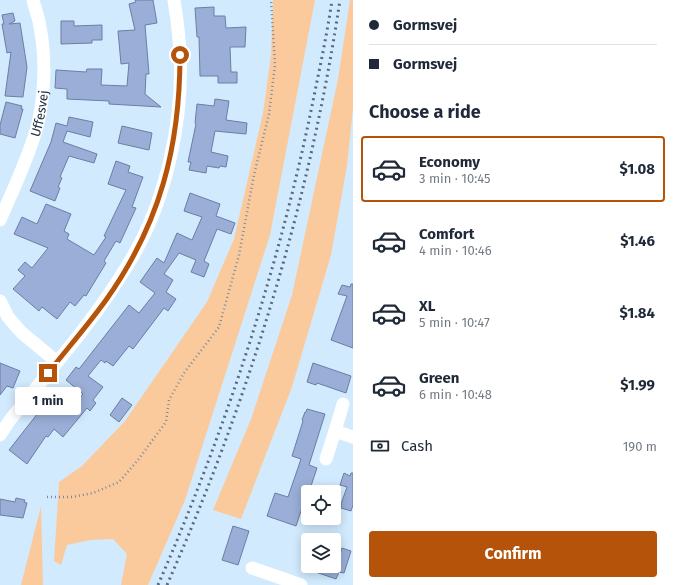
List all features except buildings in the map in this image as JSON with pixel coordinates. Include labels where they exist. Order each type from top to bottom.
[{"type":"street","name":"Uffesvej","points":[[0,220],[29,153],[38,125],[43,92],[44,60],[40,26],[33,0]]},
{"type":"street","points":[[0,435],[10,420],[106,300],[128,265],[149,225],[166,177],[176,129],[180,86],[179,40],[174,0]]},
{"type":"street","points":[[0,301],[8,317],[21,332],[57,362]]},
{"type":"street","points":[[326,459],[336,431],[343,404]]},
{"type":"street","points":[[336,431],[353,437]]},
{"type":"street","points":[[252,568],[301,585]]},
{"type":"path","points":[[47,497],[72,497],[93,493],[119,482],[138,460],[166,422],[169,400],[184,373],[220,327],[239,255],[254,175],[269,114],[275,64],[271,0]]},
{"type":"shaded area","points":[[273,0],[315,0],[270,235],[185,500],[148,585],[121,585],[127,554],[113,539],[90,540],[67,545],[61,565],[54,561],[59,482],[82,466],[125,421],[207,302],[234,239],[263,113],[271,55]]},
{"type":"shaded area","points":[[350,0],[353,0],[353,108],[347,166],[331,255],[292,387],[241,519],[213,510],[251,419],[292,295],[338,79]]},
{"type":"shaded area","points":[[41,506],[43,585],[21,585]]},
{"type":"railway","points":[[158,585],[206,468],[247,350],[266,289],[298,168],[312,106],[332,0]]},
{"type":"railway","points":[[167,585],[197,515],[224,443],[250,371],[273,298],[294,224],[312,150],[340,0]]},
{"type":"route","points":[[48,373],[106,300],[128,265],[149,225],[166,177],[176,129],[180,86],[180,55]]}]
